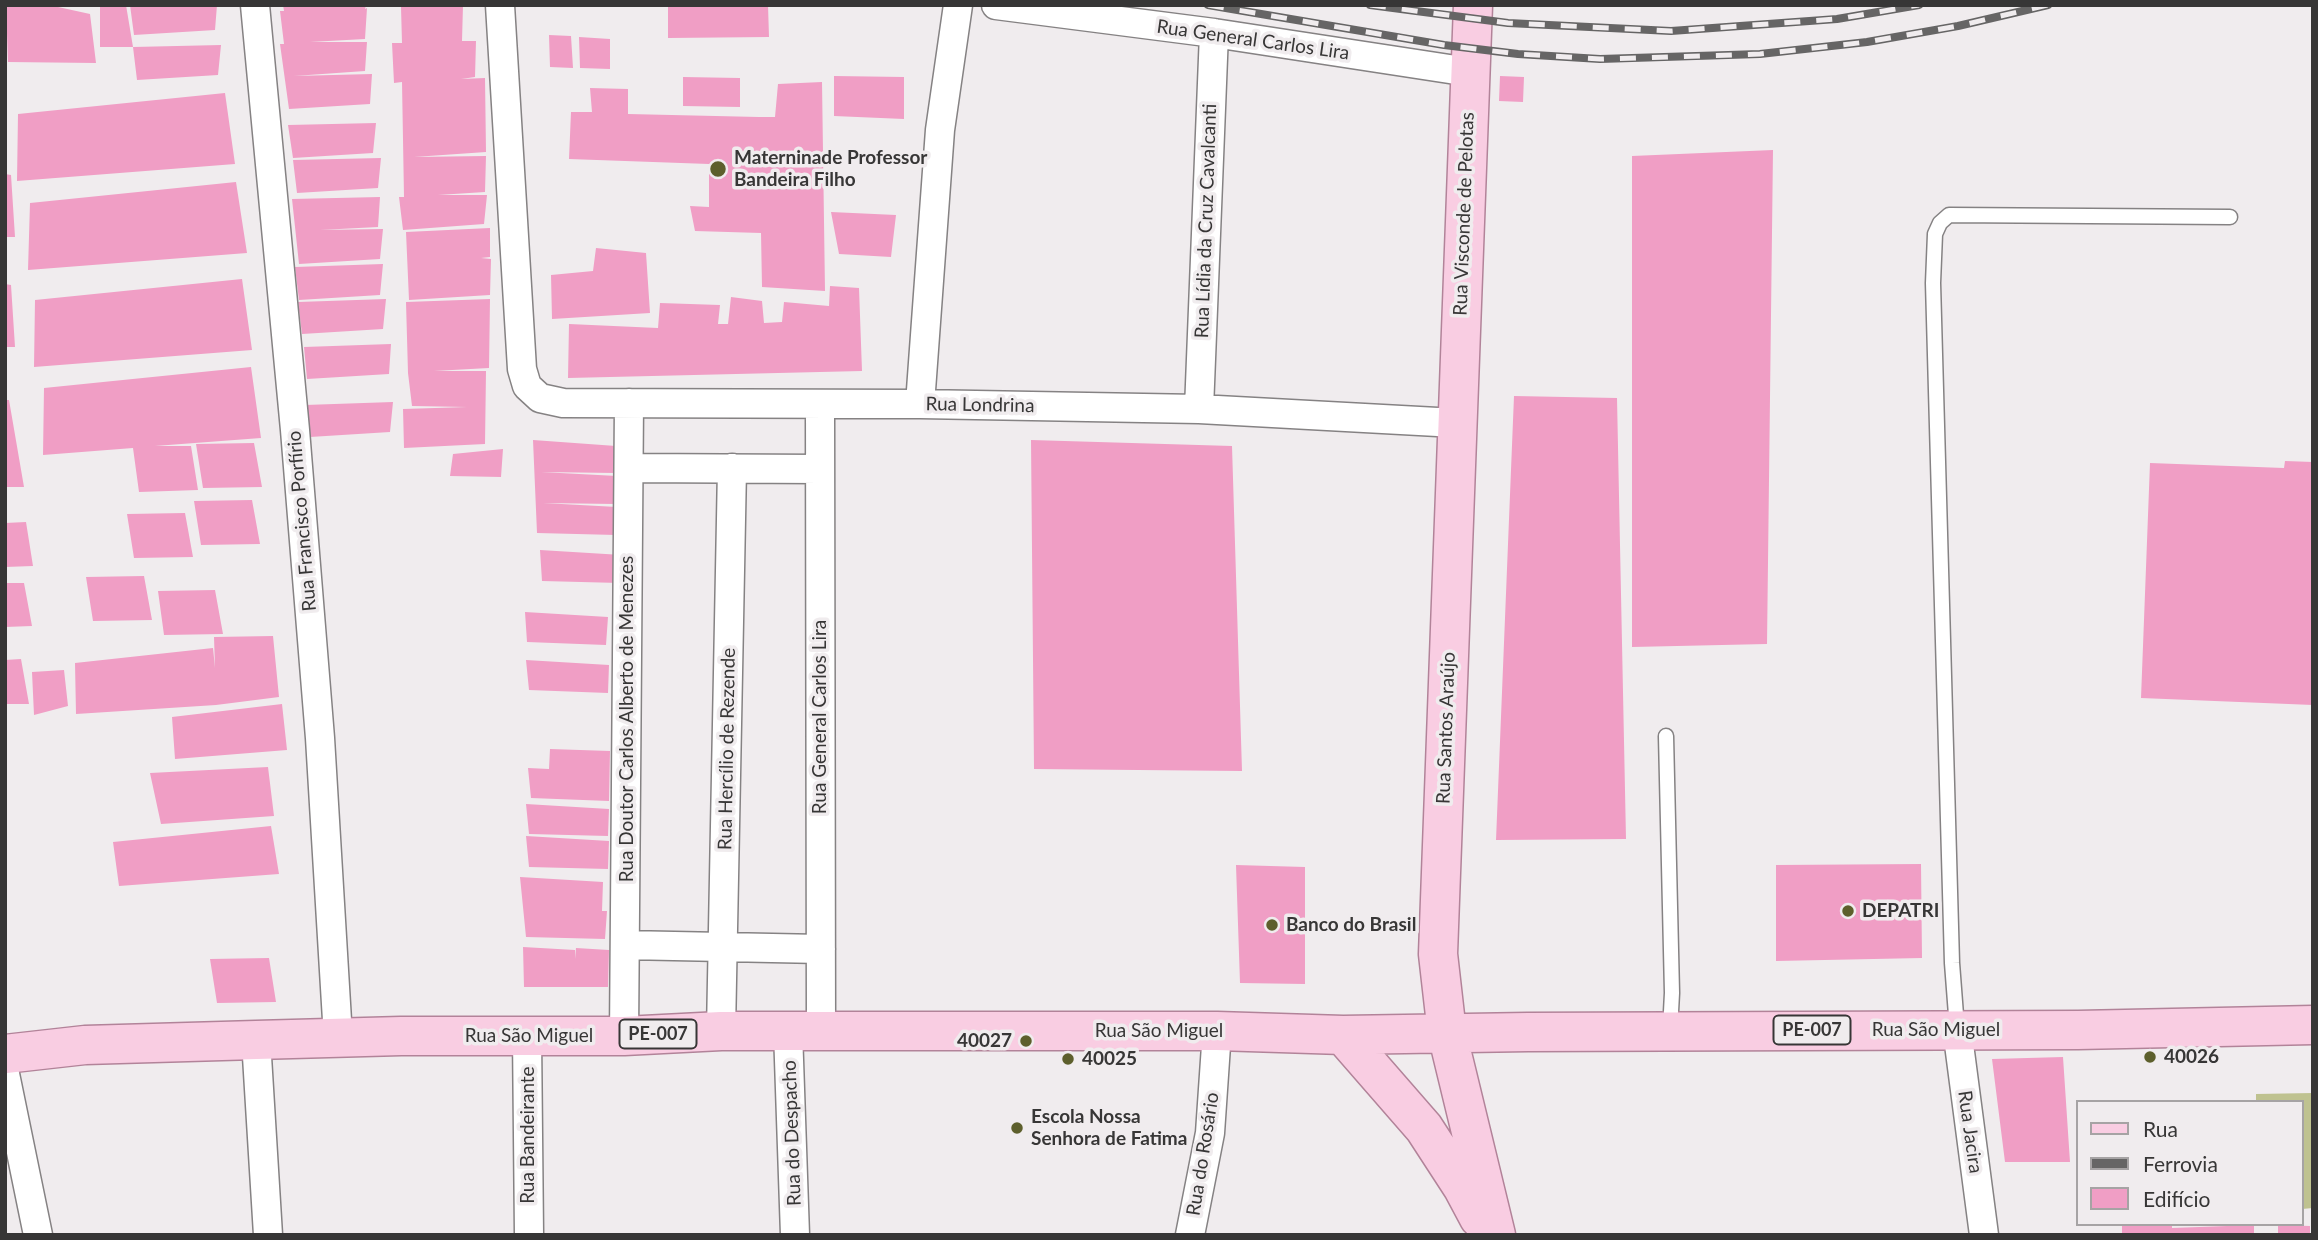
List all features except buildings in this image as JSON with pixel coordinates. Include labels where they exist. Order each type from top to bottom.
[{"type":"main road","name":"Rua Visconde de Pelotas","points":[[1456,423],[1473,5]]},
{"type":"main road","name":"Rua Santos Araújo","points":[[1456,423],[1438,954],[1447,1033],[1496,1235]]},
{"type":"main road","name":"Rua São Miguel","points":[[5,1054],[85,1045],[338,1037],[624,1036],[721,1031],[1217,1031],[1343,1035],[2078,1030],[2313,1025]]},
{"type":"main road","points":[[1343,1035],[1424,1128],[1488,1235]]},
{"type":"street","name":"Rua Francisco Porfírio","points":[[255,5],[294,416],[338,1037]]},
{"type":"street","name":"Rua Londrina","points":[[499,5],[522,369],[527,387],[540,398],[563,403],[920,404],[1199,409],[1456,423]]},
{"type":"street","points":[[920,404],[940,130],[958,5]]},
{"type":"street","name":"Rua General Carlos Lira","points":[[996,5],[1214,33],[1469,72]]},
{"type":"street","name":"Rua Lídia da Cruz Cavalcanti","points":[[1199,409],[1214,33]]},
{"type":"street","name":"Rua Doutor Carlos Alberto de Menezes","points":[[624,1036],[629,403]]},
{"type":"street","name":"Rua General Carlos Lira","points":[[804,1031],[821,949],[820,404]]},
{"type":"street","points":[[629,468],[820,469]]},
{"type":"street","name":"Rua Hercílio de Rezende","points":[[721,1031],[733,468]]},
{"type":"street","points":[[625,945],[821,949]]},
{"type":"street","name":"Rua Jacira","points":[[1957,1030],[1984,1235]]},
{"type":"street","name":"Rua do Despacho","points":[[795,1235],[804,1031]]},
{"type":"street","name":"Rua do Rosário","points":[[1190,1235],[1210,1133],[1217,1031]]},
{"type":"street","name":"Rua Bandeirante","points":[[527,1035],[529,1235]]},
{"type":"street","points":[[256,1040],[268,1235]]},
{"type":"street","points":[[5,1074],[38,1235]]},
{"type":"lane","points":[[1957,1030],[1952,963],[1935,339],[1935,234],[1940,223],[1949,215],[2230,218]]},
{"type":"lane","points":[[1665,736],[1672,993],[1670,1031]]},
{"type":"green space","points":[[2313,1093],[2313,1208],[2304,1209],[2304,1100],[2256,1100],[2256,1094]]},
{"type":"railway","points":[[1208,5],[1444,45],[1518,54],[1600,59],[1760,54],[1867,42],[1958,26],[2048,5]]},
{"type":"railway","points":[[1370,5],[1508,23],[1671,31],[1837,19],[1919,5]]},
{"type":"place","name":"Materninade Professor Bandeira Filho","points":[[718,169]]},
{"type":"place","name":"DEPATRI","points":[[1848,911]]},
{"type":"place","name":"Banco do Brasil","points":[[1272,925]]},
{"type":"place","name":"40027","points":[[1026,1041]]},
{"type":"place","name":"40026","points":[[2150,1057]]},
{"type":"place","name":"40025","points":[[1068,1059]]},
{"type":"place","name":"Escola Nossa Senhora de Fatima","points":[[1017,1128]]}]
